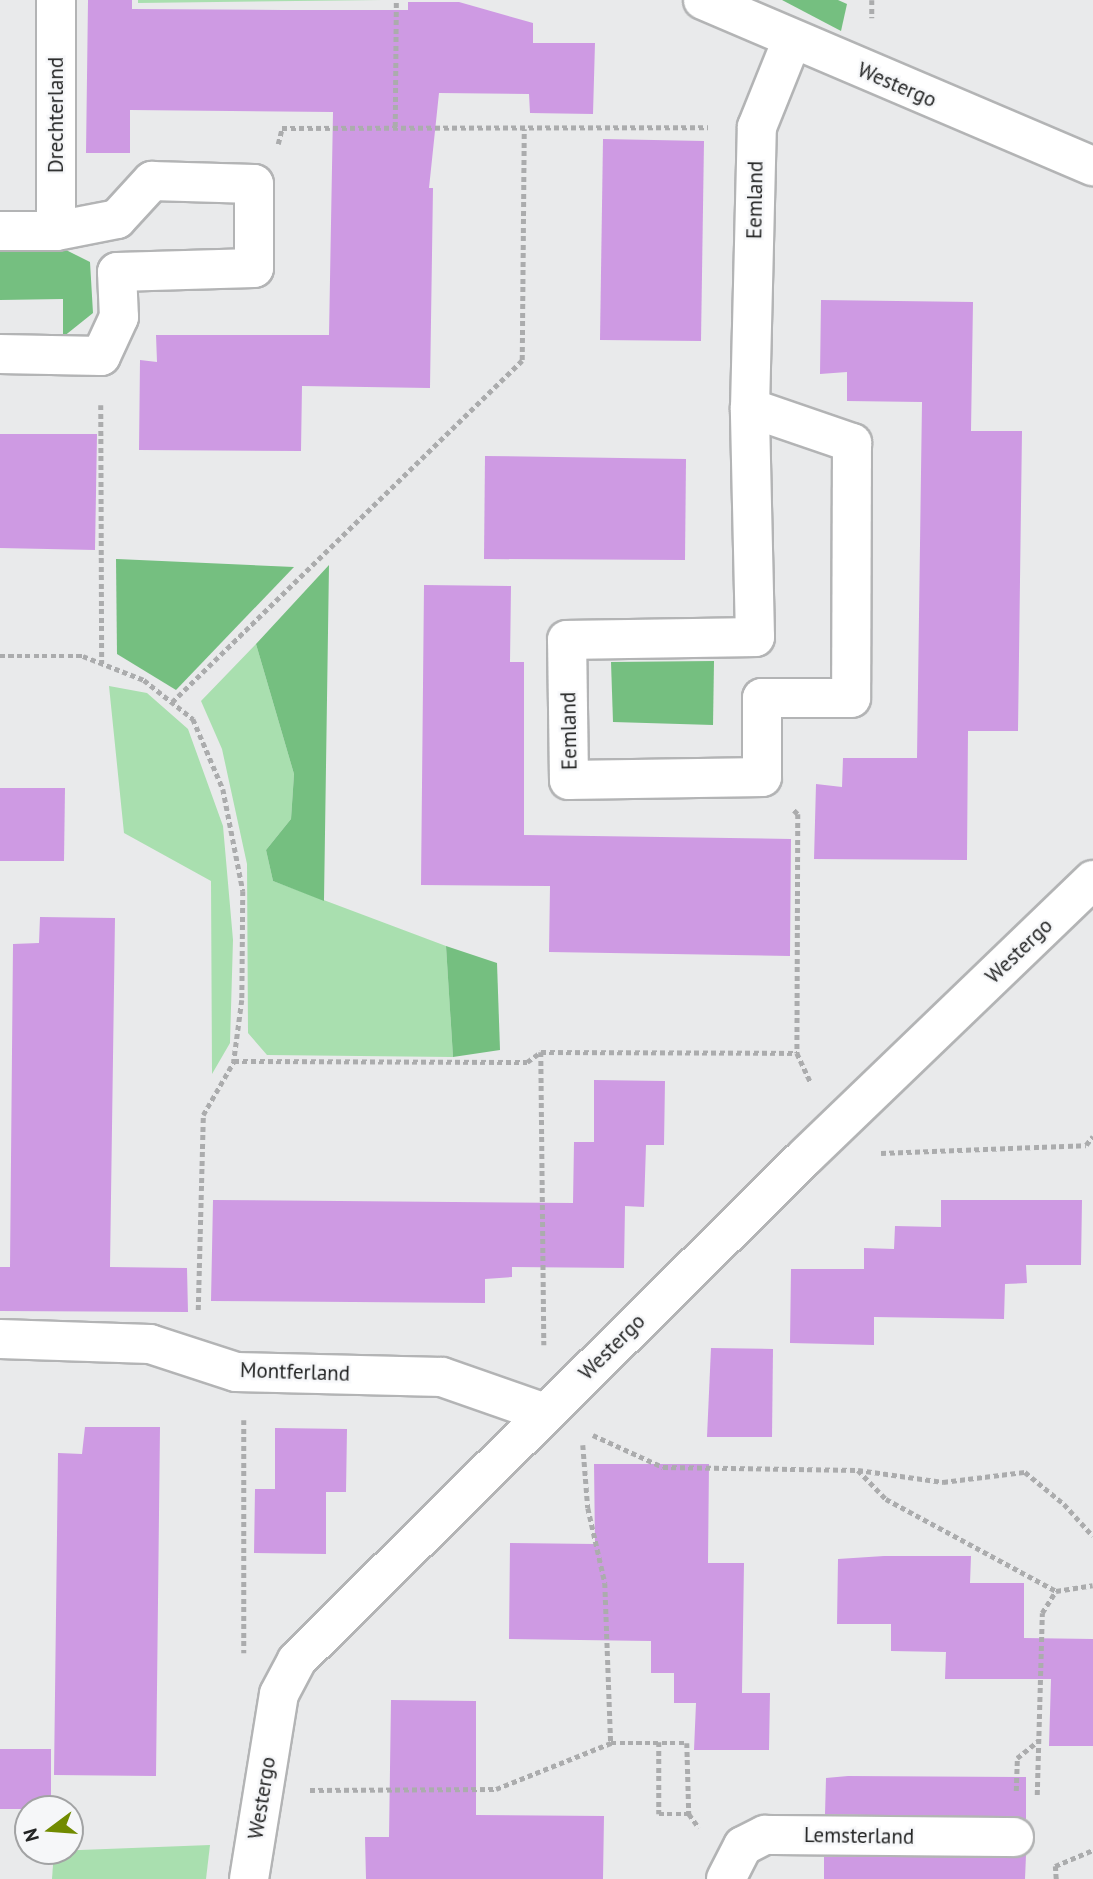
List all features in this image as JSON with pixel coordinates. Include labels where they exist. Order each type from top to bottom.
[{"type":"street","name":"Drechterland","points":[[56,231],[57,0]]},
{"type":"street","name":"Westergo","points":[[703,0],[1093,166]]},
{"type":"street","name":"Eemland","points":[[755,637],[567,640],[569,780],[762,778],[762,698],[755,637],[750,408],[757,127],[792,40]]},
{"type":"street","points":[[0,232],[56,231],[117,219],[152,181],[254,184],[254,268],[117,272]]},
{"type":"street","points":[[0,354],[101,356],[118,317],[117,219]]},
{"type":"street","points":[[750,408],[852,443],[851,698],[762,698]]},
{"type":"street","name":"Westergo","points":[[249,1879],[279,1694],[297,1660],[819,1143],[1093,880]]},
{"type":"street","name":"Montferland","points":[[0,1339],[149,1344],[197,1360],[244,1371],[442,1377],[545,1413]]},
{"type":"street","name":"Lemsterland","points":[[728,1875],[743,1846],[765,1835],[1014,1837]]},
{"type":"path","points":[[395,127],[396,0]]},
{"type":"path","points":[[254,184],[271,172],[282,128],[757,127]]},
{"type":"path","points":[[172,702],[522,360],[524,129]]},
{"type":"path","points":[[101,356],[102,663]]},
{"type":"path","points":[[0,656],[83,656],[144,680],[193,719],[223,789],[243,891],[242,1000],[234,1061],[203,1115],[197,1360]]},
{"type":"path","points":[[762,778],[798,814],[797,1052],[819,1143],[1086,1145],[1093,1136]]},
{"type":"path","points":[[234,1061],[527,1062],[541,1052],[797,1052]]},
{"type":"path","points":[[541,1052],[545,1413]]},
{"type":"path","points":[[244,1371],[244,1662],[279,1694]]},
{"type":"path","points":[[611,1743],[605,1583],[587,1508],[582,1430],[663,1467],[858,1470],[943,1482],[1025,1472],[1064,1504],[1093,1536]]},
{"type":"path","points":[[858,1470],[886,1499],[1056,1591],[1093,1585]]},
{"type":"path","points":[[1037,1806],[1042,1613],[1056,1591]]},
{"type":"path","points":[[1017,1758],[1040,1740]]},
{"type":"path","points":[[659,1742],[659,1814],[690,1814]]},
{"type":"path","points":[[262,1790],[496,1789],[611,1743],[687,1743],[690,1814],[728,1875]]},
{"type":"path","points":[[1055,1866],[1093,1850]]},
{"type":"path","points":[[1054,1854],[1056,1879]]},
{"type":"green space","points":[[138,0],[382,0],[138,3]]},
{"type":"green space","points":[[782,0],[838,0],[847,4],[841,31]]},
{"type":"green space","points":[[66,250],[90,262],[93,313],[63,337],[63,299],[0,300],[0,251]]},
{"type":"green space","points":[[116,559],[294,567],[176,690],[117,654]]},
{"type":"green space","points":[[329,565],[324,901],[273,881],[266,850],[291,819],[294,774],[256,644]]},
{"type":"green space","points":[[256,644],[294,774],[291,819],[266,850],[273,881],[446,946],[453,1057],[267,1055],[248,1033],[247,864],[222,749],[201,701]]},
{"type":"green space","points":[[714,661],[713,725],[613,722],[611,662]]},
{"type":"green space","points":[[109,686],[147,693],[188,729],[223,826],[233,940],[230,1043],[212,1074],[211,881],[124,833]]},
{"type":"green space","points":[[446,946],[497,963],[500,1050],[453,1057]]},
{"type":"green space","points":[[210,1845],[206,1879],[52,1879],[53,1865],[84,1865],[84,1850]]},
{"type":"building","points":[[88,0],[132,0],[132,9],[283,10],[408,10],[408,2],[459,2],[533,23],[533,43],[595,43],[593,114],[530,113],[529,94],[439,93],[429,188],[433,188],[430,388],[302,386],[301,451],[139,450],[140,360],[157,362],[156,335],[329,335],[333,112],[130,110],[130,153],[86,153]]},
{"type":"building","points":[[603,139],[704,141],[701,341],[600,340]]},
{"type":"building","points":[[821,300],[973,302],[971,431],[1022,431],[1018,731],[968,731],[967,860],[814,859],[816,784],[842,787],[843,758],[917,758],[922,402],[847,401],[847,372],[820,374]]},
{"type":"building","points":[[0,434],[97,434],[95,550],[0,548]]},
{"type":"building","points":[[485,456],[686,459],[685,560],[484,559]]},
{"type":"building","points":[[424,585],[511,586],[510,662],[524,662],[524,835],[791,839],[790,956],[549,952],[550,886],[421,885]]},
{"type":"building","points":[[0,788],[65,788],[64,861],[0,861]]},
{"type":"building","points":[[40,917],[115,918],[110,1267],[187,1268],[188,1312],[0,1311],[0,1267],[10,1267],[13,944],[39,943]]},
{"type":"building","points":[[594,1080],[665,1081],[664,1145],[646,1145],[644,1207],[625,1206],[624,1268],[512,1267],[512,1277],[485,1279],[485,1303],[211,1301],[213,1200],[573,1203],[574,1142],[594,1142]]},
{"type":"building","points":[[941,1200],[1082,1200],[1081,1265],[1026,1265],[1027,1283],[1005,1284],[1004,1319],[874,1317],[874,1345],[790,1343],[791,1269],[864,1269],[864,1248],[894,1249],[895,1226],[941,1227]]},
{"type":"building","points":[[711,1348],[773,1349],[772,1437],[707,1437]]},
{"type":"building","points":[[85,1427],[160,1427],[156,1776],[54,1775],[58,1453],[82,1454]]},
{"type":"building","points":[[275,1428],[347,1429],[346,1492],[326,1492],[326,1554],[254,1553],[255,1489],[275,1489]]},
{"type":"building","points":[[594,1464],[709,1464],[708,1563],[744,1563],[742,1693],[770,1693],[769,1750],[694,1750],[696,1703],[674,1703],[674,1673],[651,1673],[651,1641],[509,1639],[510,1543],[595,1544]]},
{"type":"building","points":[[971,1556],[970,1583],[1024,1583],[1024,1638],[1093,1639],[1093,1746],[1049,1746],[1051,1679],[945,1679],[946,1652],[891,1651],[891,1624],[837,1624],[838,1559]]},
{"type":"building","points":[[391,1700],[476,1701],[476,1815],[604,1816],[603,1879],[366,1879],[365,1837],[389,1837]]},
{"type":"building","points":[[0,1749],[51,1749],[51,1795],[14,1795],[14,1809],[0,1809]]},
{"type":"building","points":[[1026,1777],[1026,1819],[825,1814],[826,1778]]},
{"type":"building","points":[[1026,1855],[1025,1879],[824,1879],[824,1857]]}]
